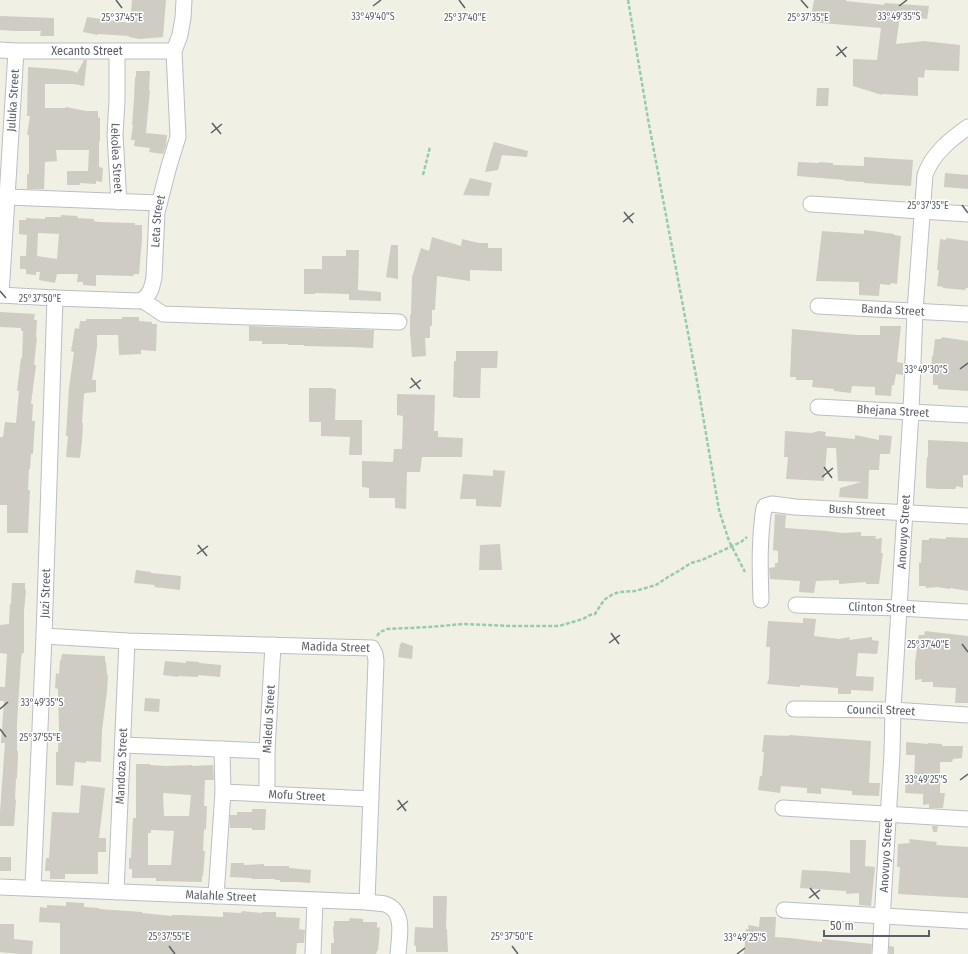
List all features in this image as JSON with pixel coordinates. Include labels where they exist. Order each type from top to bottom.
[{"type":"street","name":"Leta Street","points":[[142,300],[149,295],[152,287],[154,277],[157,212],[178,137],[174,51],[180,35],[184,0]]},
{"type":"street","name":"Xecanto Street","points":[[0,50],[174,51]]},
{"type":"street","name":"Juluka Street","points":[[1,294],[16,51]]},
{"type":"street","name":"Lekolea Street","points":[[8,197],[119,202],[115,134],[117,101],[117,51]]},
{"type":"street","name":"Anovuyo Street","points":[[880,954],[911,412],[915,311],[925,175],[930,163],[942,149],[968,127]]},
{"type":"street","points":[[119,202],[159,203]]},
{"type":"street","points":[[811,204],[968,214]]},
{"type":"street","points":[[1,294],[55,298],[142,300],[163,314],[399,322]]},
{"type":"street","name":"Juzi Street","points":[[33,888],[44,636],[55,298]]},
{"type":"street","name":"Banda Street","points":[[818,306],[968,314]]},
{"type":"street","name":"Bhejana Street","points":[[818,407],[968,415]]},
{"type":"street","name":"Bush Street","points":[[763,522],[764,508],[765,506],[772,504],[795,507],[968,516]]},
{"type":"street","points":[[761,600],[760,558],[763,522]]},
{"type":"street","name":"Clinton Street","points":[[796,605],[968,612]]},
{"type":"street","name":"Madida Street","points":[[44,636],[128,641],[372,648],[376,661],[367,902]]},
{"type":"street","name":"Mandoza Street","points":[[116,892],[128,641]]},
{"type":"street","name":"Maledu Street","points":[[266,794],[273,645]]},
{"type":"street","name":"Council Street","points":[[794,709],[893,710],[968,715]]},
{"type":"street","points":[[123,744],[267,751]]},
{"type":"street","points":[[216,896],[223,792],[222,749]]},
{"type":"street","name":"Mofu Street","points":[[223,792],[371,799]]},
{"type":"street","points":[[784,808],[968,819]]},
{"type":"street","name":"Malahle Street","points":[[0,887],[367,902],[384,904],[391,907],[397,913],[400,923],[398,954]]},
{"type":"street","points":[[313,954],[315,900]]},
{"type":"street","points":[[784,910],[968,921]]},
{"type":"path","points":[[628,0],[648,119],[697,380],[719,510],[729,540],[748,577]]},
{"type":"path","points":[[423,175],[430,147]]},
{"type":"path","points":[[372,648],[380,632],[387,629],[463,624],[559,626],[582,619],[595,614],[604,600],[613,594],[651,587],[690,563],[702,560],[745,539],[763,522]]},
{"type":"building","points":[[132,0],[166,0],[163,37],[140,39],[129,36],[98,35],[83,32],[87,17],[130,23]]},
{"type":"building","points":[[814,0],[846,0],[884,5],[885,3],[929,6],[927,19],[900,16],[896,44],[924,41],[960,45],[959,71],[925,70],[924,78],[918,77],[918,96],[882,95],[853,86],[853,59],[877,60],[881,28],[810,22]]},
{"type":"building","points":[[0,16],[54,18],[54,36],[40,36],[41,31],[0,30]]},
{"type":"building","points":[[84,60],[87,60],[84,86],[74,84],[45,84],[45,108],[66,107],[86,111],[98,111],[98,118],[100,117],[99,167],[103,168],[102,182],[96,181],[96,184],[80,183],[80,185],[67,185],[67,171],[88,171],[89,150],[56,150],[57,161],[45,162],[44,189],[27,189],[27,174],[29,174],[29,135],[27,135],[30,116],[27,116],[28,67],[73,71],[77,73]]},
{"type":"building","points":[[136,71],[150,71],[150,90],[146,133],[167,135],[166,146],[163,154],[149,152],[150,148],[134,146],[135,140],[131,140]]},
{"type":"building","points":[[817,88],[829,88],[828,106],[816,106]]},
{"type":"building","points":[[494,142],[528,151],[527,157],[502,155],[498,170],[485,172]]},
{"type":"building","points":[[864,157],[913,160],[911,186],[797,176],[798,162],[819,162],[833,163],[833,165],[864,166]]},
{"type":"building","points":[[945,173],[968,175],[968,189],[944,187]]},
{"type":"building","points":[[470,178],[492,183],[489,196],[463,195]]},
{"type":"building","points":[[61,215],[78,216],[77,218],[94,219],[94,221],[99,222],[135,223],[135,225],[142,225],[139,274],[134,274],[133,276],[96,275],[96,286],[83,285],[83,282],[77,282],[78,274],[57,274],[55,283],[39,280],[40,272],[36,272],[36,275],[26,274],[26,269],[20,269],[20,256],[26,256],[27,235],[19,234],[19,220],[26,220],[26,218],[45,219],[45,217],[61,217]],"holes":[[[38,233],[59,234],[57,259],[37,256]]]},
{"type":"building","points":[[864,230],[901,236],[897,284],[880,284],[879,296],[859,295],[859,282],[816,281],[822,231],[864,234]]},
{"type":"building","points":[[432,237],[461,246],[462,239],[479,243],[488,243],[488,248],[502,248],[502,271],[470,270],[470,281],[437,276],[435,310],[432,310],[430,338],[425,338],[426,356],[412,357],[410,315],[412,277],[421,248],[429,251]]},
{"type":"building","points":[[946,238],[968,241],[968,288],[965,290],[937,286],[940,239],[946,240]]},
{"type":"building","points":[[391,245],[398,245],[398,279],[386,277]]},
{"type":"building","points":[[346,250],[359,250],[358,290],[381,292],[381,301],[349,300],[349,294],[304,294],[304,269],[322,269],[322,256],[346,256]]},
{"type":"building","points":[[0,312],[35,314],[34,320],[37,320],[34,365],[36,365],[31,404],[33,404],[32,421],[35,421],[33,454],[31,454],[29,469],[28,490],[30,490],[28,533],[7,533],[7,505],[0,505],[0,437],[3,437],[5,422],[16,423],[19,391],[17,391],[22,358],[23,331],[21,331],[21,328],[0,327]]},
{"type":"building","points":[[122,317],[139,317],[139,321],[157,324],[156,351],[141,350],[141,354],[119,355],[118,335],[97,335],[97,347],[92,380],[96,380],[96,392],[84,394],[80,458],[66,457],[69,388],[74,352],[71,351],[75,328],[79,329],[80,321],[86,321],[86,319],[122,319]]},
{"type":"building","points":[[249,326],[374,330],[373,348],[262,344],[262,341],[249,341]]},
{"type":"building","points":[[880,326],[901,326],[897,362],[903,363],[903,375],[896,374],[894,385],[892,385],[891,396],[875,395],[875,387],[852,386],[851,393],[834,391],[834,389],[812,387],[813,380],[796,380],[796,377],[790,377],[792,329],[856,335],[880,335]]},
{"type":"building","points":[[942,337],[968,341],[968,391],[938,389],[938,385],[933,385],[933,370],[931,370],[935,339],[941,339]]},
{"type":"building","points":[[456,351],[498,351],[497,368],[481,368],[480,398],[453,397],[454,361],[456,361]]},
{"type":"building","points":[[309,388],[336,389],[335,420],[362,420],[362,455],[349,455],[350,437],[321,436],[321,422],[309,422]]},
{"type":"building","points":[[397,394],[435,395],[434,431],[438,431],[438,437],[463,438],[462,457],[422,457],[420,472],[407,472],[406,509],[395,508],[395,498],[369,498],[369,488],[362,487],[362,461],[393,462],[394,449],[402,449],[403,416],[397,415]]},
{"type":"building","points":[[785,431],[811,433],[819,431],[826,432],[825,436],[855,439],[855,435],[879,440],[879,435],[892,436],[890,454],[880,454],[879,470],[869,470],[868,499],[839,497],[840,488],[861,482],[838,481],[836,448],[827,448],[824,481],[786,479],[788,457],[784,457]]},
{"type":"building","points":[[928,440],[968,442],[968,475],[963,475],[963,488],[957,486],[955,489],[926,488]]},
{"type":"building","points":[[493,470],[505,471],[501,507],[476,506],[476,499],[460,499],[463,474],[493,476]]},
{"type":"building","points":[[775,514],[786,515],[785,528],[842,533],[861,532],[861,536],[876,536],[875,539],[882,538],[881,553],[883,553],[879,584],[866,584],[866,582],[839,584],[839,580],[816,581],[814,593],[799,592],[800,581],[770,579],[769,568],[775,567],[775,563],[778,563],[778,551],[773,550]]},
{"type":"building","points":[[946,537],[968,538],[968,591],[937,587],[926,588],[926,586],[919,586],[919,562],[921,563],[922,540],[929,540],[929,538],[946,539]]},
{"type":"building","points":[[500,544],[502,570],[479,570],[480,545]]},
{"type":"building","points":[[136,570],[181,576],[180,590],[134,583]]},
{"type":"building","points":[[12,583],[25,583],[24,653],[22,653],[21,659],[17,723],[18,757],[14,826],[0,826],[5,743],[1,743],[4,701],[0,701],[0,687],[5,687],[7,654],[0,653],[0,625],[9,624]]},
{"type":"building","points":[[803,618],[816,619],[814,636],[839,639],[850,637],[849,640],[872,637],[872,640],[879,641],[877,654],[858,653],[856,676],[874,677],[873,691],[851,690],[851,694],[838,694],[838,688],[767,684],[769,678],[770,647],[766,647],[768,621],[803,623]]},
{"type":"building","points":[[925,631],[968,636],[968,703],[955,703],[956,688],[933,687],[933,682],[921,682],[922,679],[915,680],[915,663],[919,635],[924,635]]},
{"type":"building","points":[[401,642],[413,646],[412,659],[398,657]]},
{"type":"building","points":[[62,654],[105,656],[108,675],[102,730],[101,762],[75,762],[73,786],[56,785],[56,752],[58,752],[59,729],[58,689],[55,688],[56,673],[59,674]]},
{"type":"building","points":[[165,661],[186,663],[186,661],[221,665],[220,677],[198,675],[198,677],[178,677],[163,675]]},
{"type":"building","points":[[145,698],[160,699],[159,712],[144,711]]},
{"type":"building","points":[[764,735],[789,735],[871,741],[869,783],[880,783],[879,796],[852,795],[852,791],[821,788],[821,794],[807,793],[807,788],[781,786],[780,793],[758,790],[760,776],[762,776]]},
{"type":"building","points":[[906,742],[942,744],[942,746],[963,746],[962,758],[953,759],[952,762],[940,762],[940,793],[945,793],[943,808],[929,808],[929,804],[923,805],[923,794],[905,793],[906,779],[914,780],[915,755],[906,755]]},
{"type":"building","points":[[136,764],[166,766],[213,765],[214,780],[205,780],[204,806],[207,806],[206,830],[204,829],[203,851],[205,851],[202,882],[156,881],[156,878],[132,878],[132,869],[129,869],[129,858],[131,858],[133,818],[136,818]],"holes":[[[163,793],[191,795],[189,816],[164,816]],[[151,830],[174,831],[171,865],[148,865],[148,833],[151,833]]]},
{"type":"building","points":[[81,785],[105,788],[99,838],[106,838],[106,852],[98,852],[98,874],[65,874],[65,879],[50,879],[50,871],[45,871],[46,858],[49,858],[52,812],[79,813]]},
{"type":"building","points":[[252,809],[266,809],[265,830],[252,830],[252,828],[230,828],[230,815],[237,815],[237,812],[252,812]]},
{"type":"building","points":[[932,826],[938,826],[937,832],[933,832]]},
{"type":"building","points":[[909,839],[937,842],[936,845],[968,847],[968,898],[898,894],[900,867],[897,867],[898,844],[910,843]]},
{"type":"building","points":[[850,840],[866,840],[865,866],[875,867],[871,906],[859,905],[859,893],[846,894],[846,891],[800,888],[802,870],[850,873]]},
{"type":"building","points":[[0,857],[11,857],[11,871],[0,871]]},
{"type":"building","points":[[231,863],[244,863],[244,865],[264,864],[264,866],[289,866],[289,868],[311,870],[310,883],[280,882],[280,880],[275,879],[230,877]]},
{"type":"building","points":[[433,896],[447,896],[446,929],[448,952],[416,952],[416,946],[414,945],[415,927],[433,928]]},
{"type":"building","points":[[66,902],[84,903],[84,907],[99,909],[172,916],[223,917],[223,912],[276,912],[276,917],[300,918],[299,929],[305,930],[304,943],[297,943],[296,954],[60,954],[60,923],[39,922],[40,907],[47,908],[47,905],[66,906]]},
{"type":"building","points":[[760,917],[776,917],[775,937],[822,942],[822,939],[872,944],[871,954],[744,954],[746,929],[749,929],[748,925],[759,927]]},
{"type":"building","points":[[350,918],[363,919],[363,922],[377,922],[377,928],[380,927],[378,951],[376,954],[331,954],[331,943],[334,943],[334,921],[349,921]]},
{"type":"building","points":[[0,924],[14,924],[14,939],[33,941],[32,954],[0,952]]},
{"type":"building","points":[[889,946],[894,947],[894,954],[889,954]]}]
